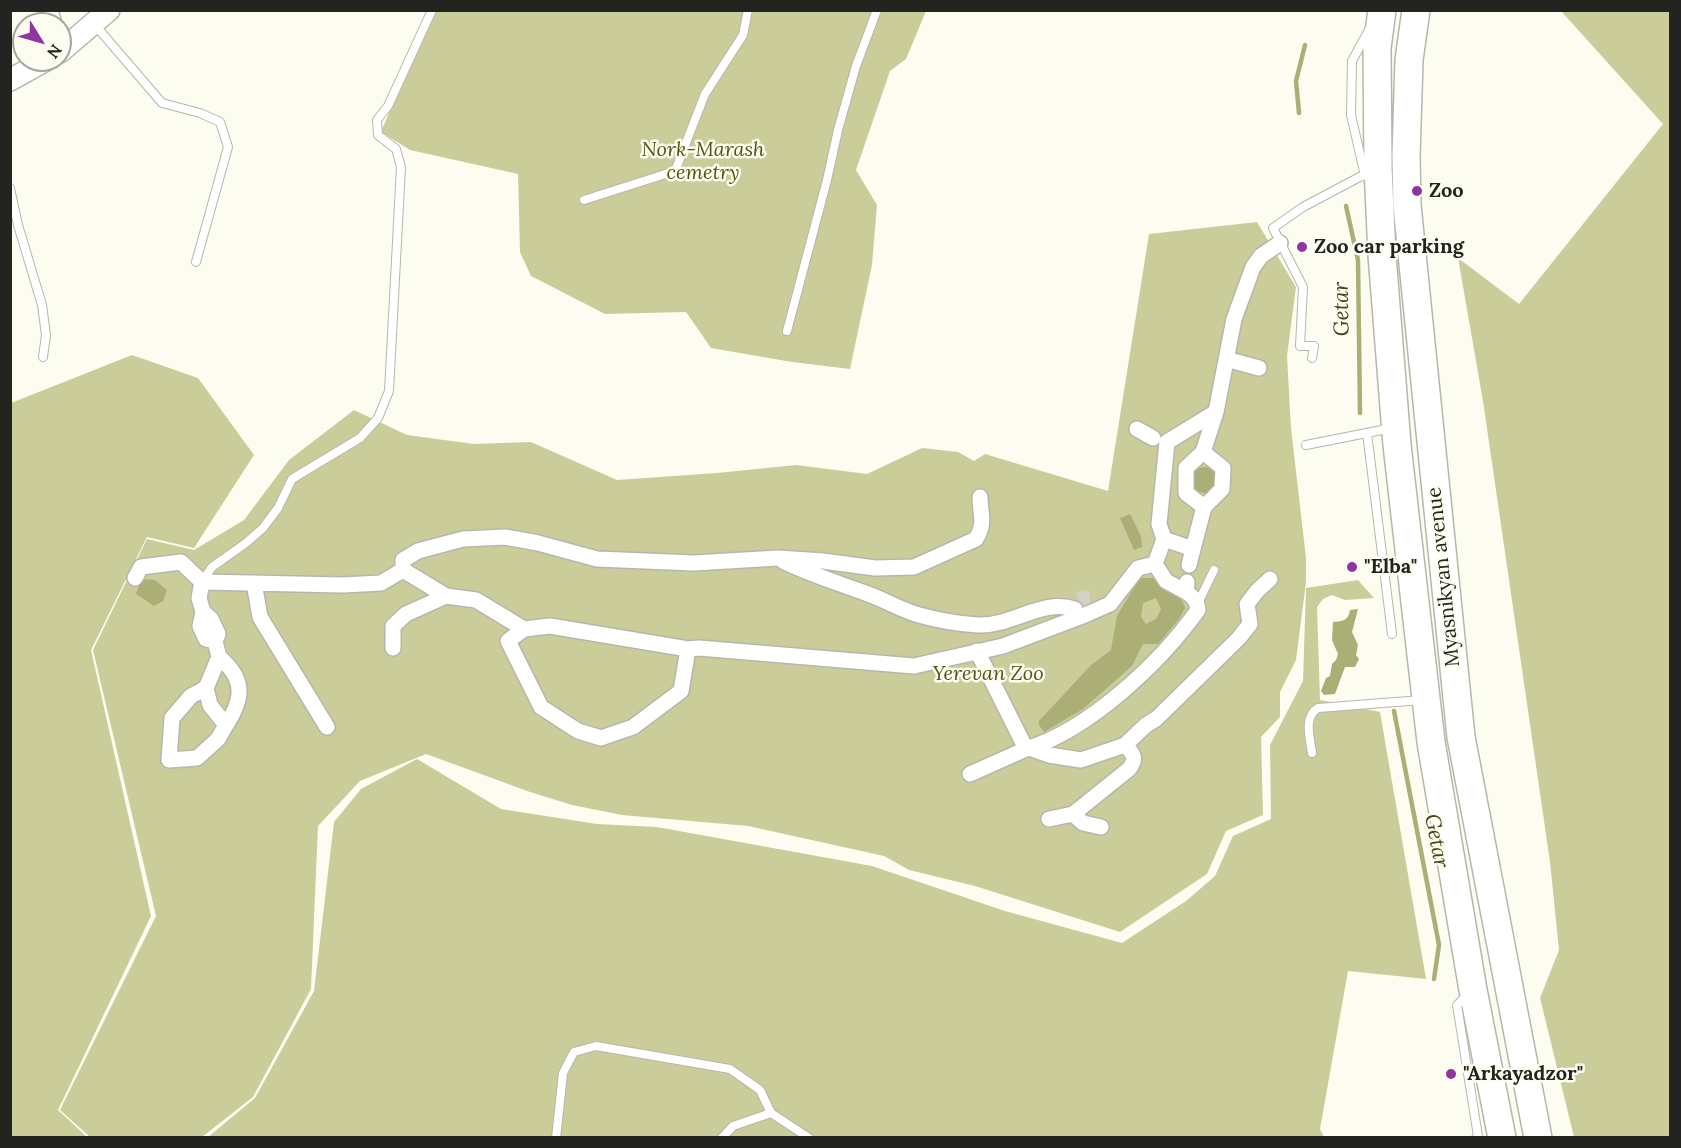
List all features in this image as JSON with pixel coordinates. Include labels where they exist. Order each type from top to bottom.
[{"type":"highway","name":"Myasnikyan avenue","points":[[1380,10],[1371,171],[1382,255],[1396,428],[1431,742],[1473,990],[1503,1137]]},
{"type":"highway","name":"Myasnikyan avenue","points":[[1419,15],[1409,70],[1407,205],[1461,737],[1538,1137]]},
{"type":"street","points":[[72,40],[101,17]]},
{"type":"street","points":[[10,80],[23,72]]},
{"type":"street","points":[[1204,507],[1186,493],[1186,468],[1203,452],[1216,412],[1234,319],[1253,267],[1261,256],[1280,243]]},
{"type":"street","points":[[1226,359],[1259,368]]},
{"type":"street","points":[[1157,441],[1216,412]]},
{"type":"street","points":[[1137,429],[1157,441]]},
{"type":"street","points":[[688,650],[681,691],[633,727],[601,738],[578,731],[541,707],[508,641],[524,629],[550,626],[688,650],[699,648],[914,666],[1003,646],[1110,604],[1131,574],[1138,568],[1150,564],[1162,536],[1157,481],[1157,441]]},
{"type":"street","points":[[1189,565],[1204,507],[1222,489],[1223,468],[1203,452]]},
{"type":"street","points":[[1157,481],[1186,481]]},
{"type":"street","points":[[403,570],[403,560],[418,550],[463,539],[505,537],[538,543],[597,559],[694,563],[778,558],[875,568],[914,567],[976,539],[983,512],[980,497]]},
{"type":"street","points":[[1162,536],[1193,549]]},
{"type":"street","points":[[778,558],[807,573],[870,594],[918,615],[969,624],[998,623],[1036,610],[1072,604],[1003,646]]},
{"type":"street","points":[[135,578],[141,567],[181,562],[202,582],[343,585],[381,583],[403,570]]},
{"type":"street","points":[[970,774],[1045,743],[1091,716],[1155,662],[1180,636],[1198,610],[1198,603],[1187,587],[1166,581],[1150,564]]},
{"type":"street","points":[[403,570],[446,596],[476,600],[524,629]]},
{"type":"street","points":[[977,651],[1027,749],[1081,760],[1125,745],[1146,725],[1156,719],[1239,638],[1250,624],[1247,604],[1270,579]]},
{"type":"street","points":[[202,582],[199,598],[203,612],[200,626],[206,639],[215,641],[219,657],[233,669],[240,693],[237,709],[218,739],[197,758],[169,760],[172,718],[191,696],[206,688]]},
{"type":"street","points":[[254,583],[260,617],[327,727]]},
{"type":"street","points":[[393,648],[393,626],[406,614],[446,596]]},
{"type":"street","points":[[219,657],[206,688],[210,705],[226,725]]},
{"type":"street","points":[[1048,819],[1073,814],[1129,770],[1135,762],[1135,756],[1125,745]]},
{"type":"street","points":[[1073,814],[1083,823],[1101,827]]},
{"type":"lane","points":[[202,582],[212,567],[263,528],[278,508],[292,478],[360,438],[378,418],[389,391],[401,167],[396,149],[378,135],[377,120],[388,106],[432,10]]},
{"type":"lane","points":[[584,200],[675,171],[705,94],[743,35],[747,10]]},
{"type":"lane","points":[[787,331],[838,130],[856,66],[877,10]]},
{"type":"lane","points":[[101,17],[162,103],[200,113],[220,122],[228,147],[196,262]]},
{"type":"lane","points":[[1312,358],[1314,346],[1300,346],[1303,287],[1273,228],[1303,207],[1371,171]]},
{"type":"lane","points":[[10,188],[14,226],[42,304],[46,335],[43,357]]},
{"type":"lane","points":[[1306,445],[1396,428]]},
{"type":"lane","points":[[1367,433],[1392,634]]},
{"type":"lane","points":[[1150,564],[1154,550],[1162,536]]},
{"type":"lane","points":[[1198,603],[1214,570]]},
{"type":"lane","points":[[1312,753],[1308,719],[1318,708],[1426,699]]},
{"type":"lane","points":[[1473,990],[1457,1005],[1478,1136],[1476,1137]]},
{"type":"lane","points":[[556,1137],[563,1073],[574,1052],[596,1046],[730,1069],[760,1090],[771,1113],[809,1137]]},
{"type":"lane","points":[[722,1137],[733,1126],[771,1113]]},
{"type":"green space","name":"Nork-Marash cemetry","points":[[437,11],[926,11],[906,59],[890,71],[856,170],[877,205],[872,265],[850,369],[711,348],[686,312],[605,314],[531,276],[520,252],[518,174],[410,150],[381,132],[419,42]]},
{"type":"green space","points":[[1561,11],[1670,11],[1670,1137],[1574,1137],[1540,998],[1559,950],[1550,862],[1483,401],[1458,258],[1519,304],[1663,124]]},
{"type":"green space","name":"Yerevan Zoo","points":[[1257,222],[1296,287],[1287,356],[1291,428],[1306,558],[1306,582],[1296,660],[1280,692],[1280,717],[1261,737],[1263,815],[1226,831],[1207,874],[1120,932],[975,886],[909,870],[884,856],[748,826],[622,815],[572,805],[426,754],[360,781],[318,826],[311,989],[253,1097],[202,1137],[90,1137],[60,1110],[156,916],[93,650],[147,539],[194,550],[244,520],[289,460],[354,410],[407,435],[474,444],[531,442],[617,480],[796,465],[867,474],[922,448],[958,452],[974,461],[985,454],[1108,491],[1149,234]]},
{"type":"green space","points":[[132,355],[198,378],[254,455],[194,548],[147,537],[91,650],[151,916],[58,1110],[87,1137],[11,1137],[11,403]]},
{"type":"green space","points":[[1358,580],[1374,598],[1345,600],[1332,595],[1323,599],[1317,607],[1320,700],[1380,712],[1426,979],[1348,971],[1320,1129],[1324,1137],[208,1137],[255,1098],[314,991],[334,822],[361,789],[417,759],[501,809],[597,824],[657,827],[872,866],[1005,911],[1122,943],[1186,901],[1215,876],[1233,836],[1271,819],[1270,745],[1303,681],[1306,588]]},
{"type":"shaded area","points":[[1205,467],[1214,471],[1218,480],[1214,489],[1205,493],[1196,489],[1192,480],[1196,471]]},
{"type":"shaded area","points":[[1130,514],[1141,536],[1142,547],[1134,550],[1120,518]]},
{"type":"shaded area","points":[[1135,578],[1157,578],[1183,603],[1185,608],[1179,619],[1158,644],[1143,644],[1132,666],[1083,709],[1044,732],[1039,721],[1091,665],[1111,650],[1117,616],[1136,584]],"holes":[[[1156,598],[1161,609],[1156,619],[1146,624],[1141,617],[1143,603]]]},
{"type":"shaded area","points":[[141,579],[155,580],[167,590],[163,601],[154,606],[136,594]]},
{"type":"shaded area","points":[[1358,609],[1352,632],[1358,645],[1356,655],[1359,659],[1355,667],[1345,667],[1335,694],[1324,695],[1321,691],[1326,678],[1330,676],[1332,664],[1338,654],[1332,640],[1333,622],[1344,620],[1350,610]]},
{"type":"waterway","name":"Getar","points":[[1299,113],[1296,81],[1305,45]]},
{"type":"waterway","name":"Getar","points":[[1346,206],[1358,260],[1360,413]]},
{"type":"waterway","name":"Getar","points":[[1394,711],[1439,945],[1434,979]]},
{"type":"tunnel","points":[[1078,599],[1090,597]]},
{"type":"place","name":"Zoo","points":[[1417,191]]},
{"type":"place","name":"Zoo car parking","points":[[1302,247]]},
{"type":"place","name":"\"Elba\"","points":[[1352,567]]},
{"type":"place","name":"\"Arkayadzor\"","points":[[1451,1074]]}]
